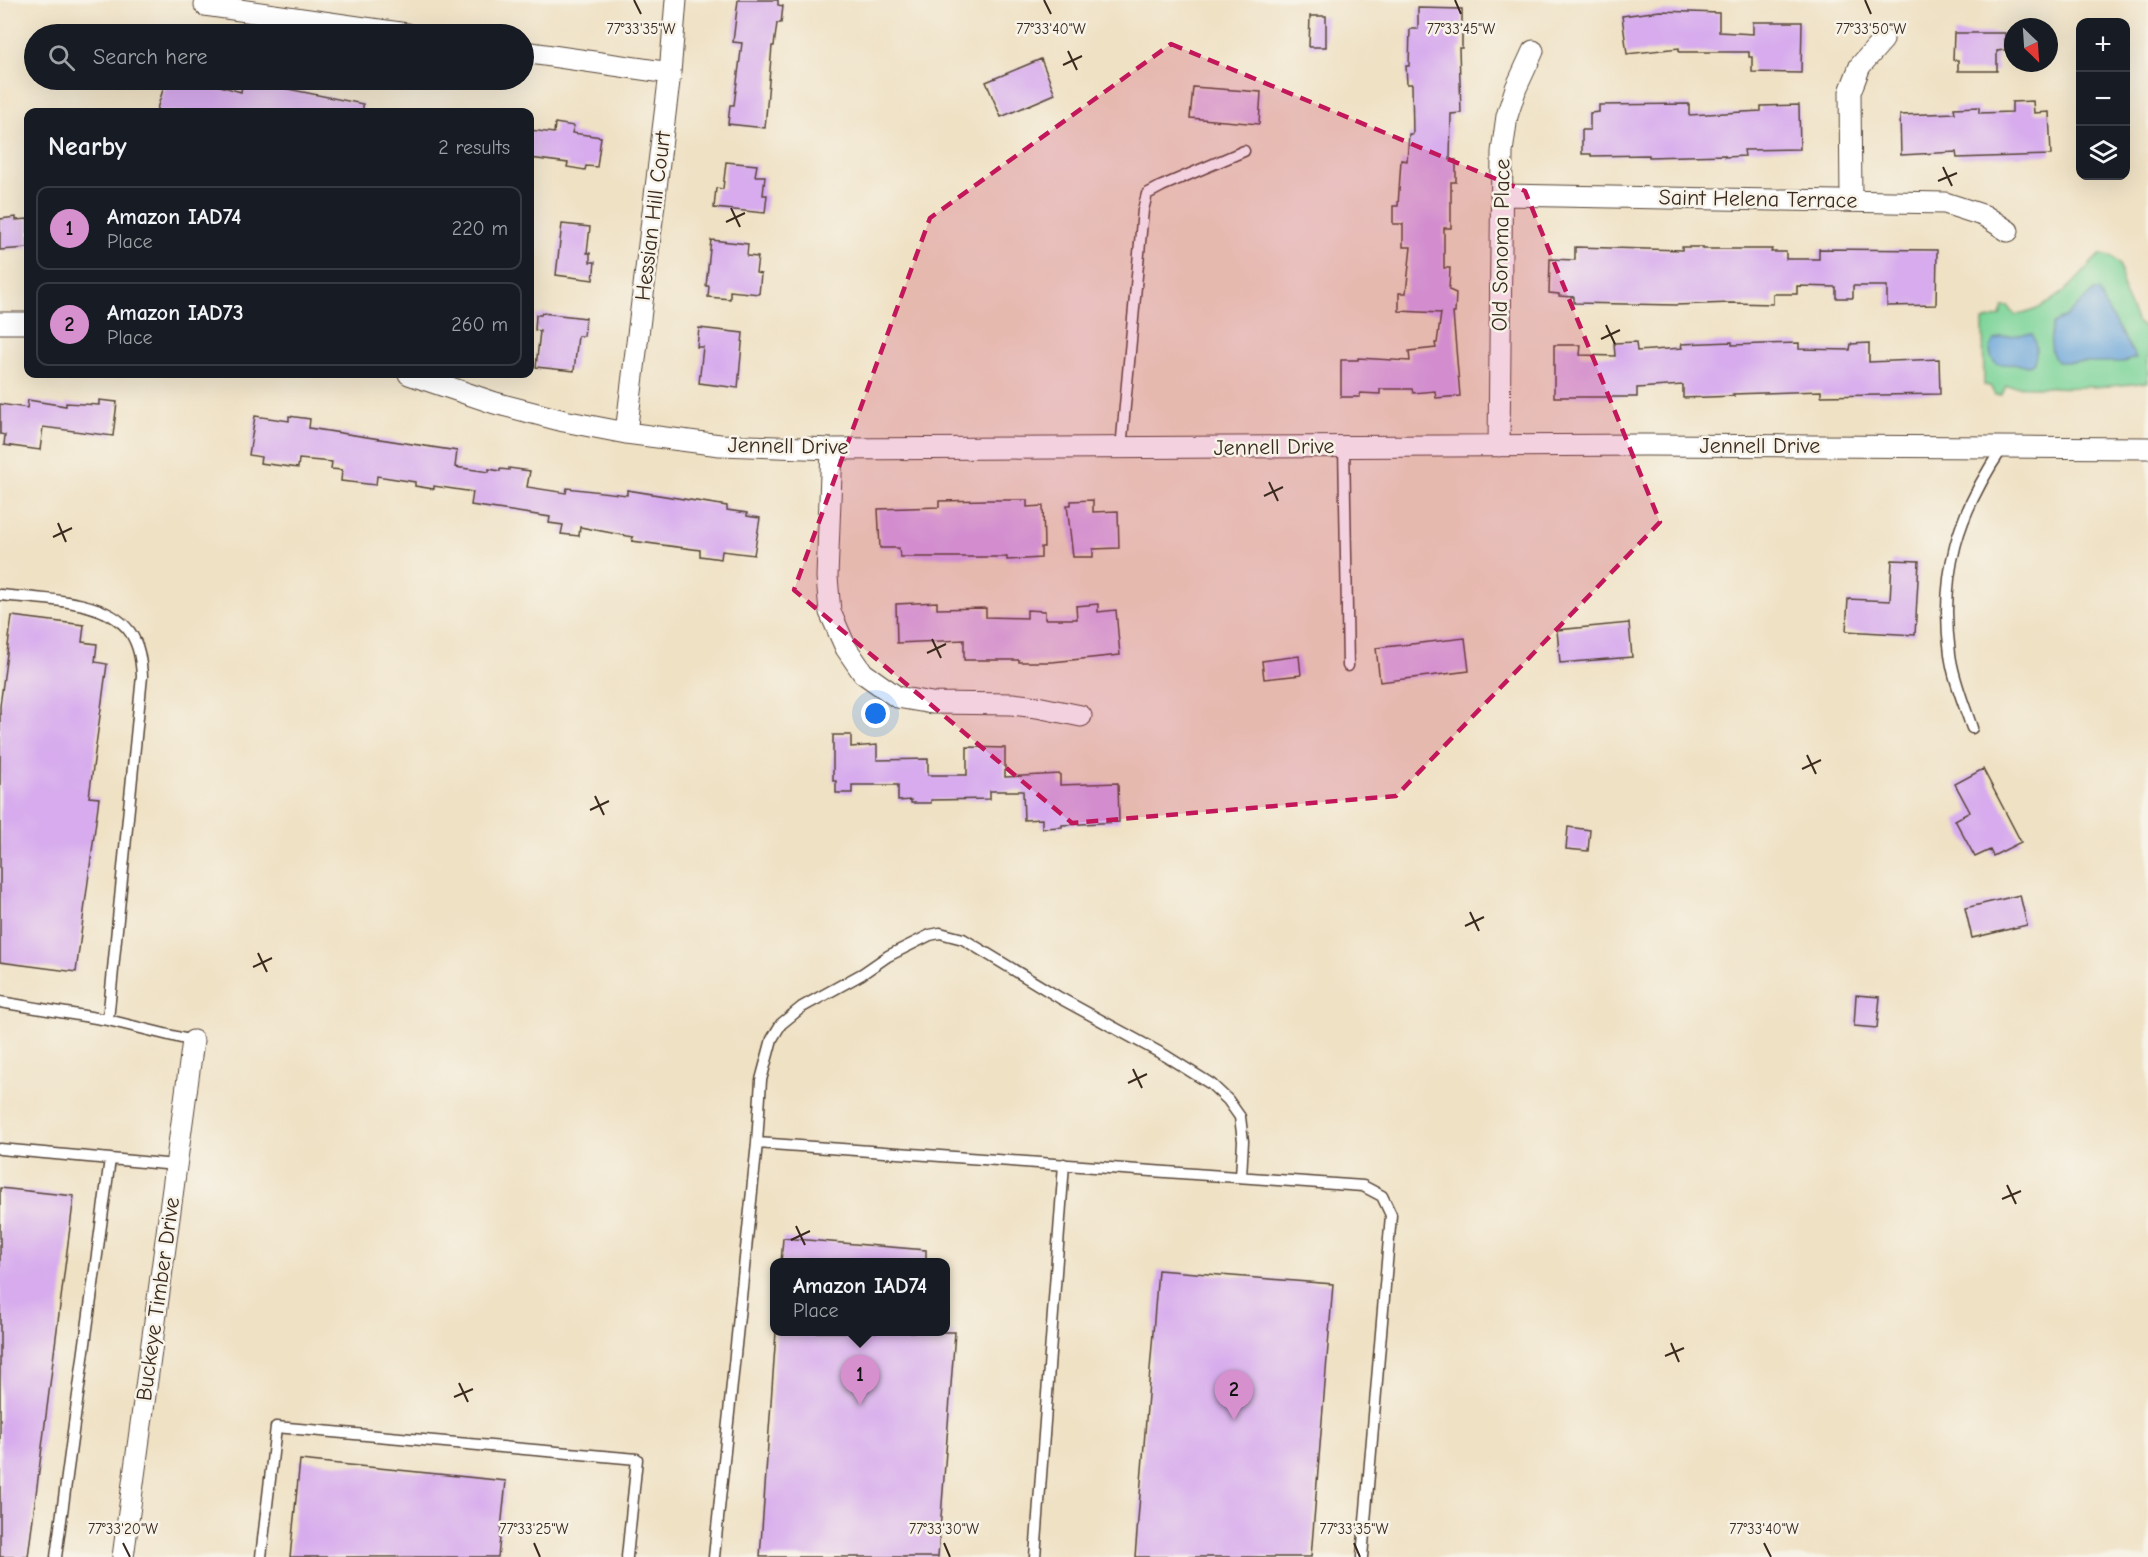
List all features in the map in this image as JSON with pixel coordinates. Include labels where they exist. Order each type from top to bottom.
[{"type":"street","name":"Hessian Hill Court","points":[[626,433],[670,73],[676,0]]},
{"type":"street","points":[[205,5],[337,24]]},
{"type":"street","points":[[1851,201],[1850,92],[1860,66],[1883,40]]},
{"type":"street","name":"Old Sonoma Place","points":[[1498,446],[1502,152],[1506,116],[1533,51]]},
{"type":"street","points":[[534,53],[670,73]]},
{"type":"street","name":"Saint Helena Terrace","points":[[1501,195],[1945,203],[1985,216],[2008,231]]},
{"type":"street","points":[[0,323],[24,323]]},
{"type":"street","name":"Jennell Drive","points":[[421,378],[507,406],[564,421],[626,433],[720,445],[832,449],[1344,446],[2148,448]]},
{"type":"street","points":[[832,449],[827,578],[830,612],[846,648],[863,674],[897,698],[932,703],[1020,705],[1081,716]]},
{"type":"street","name":"Buckeye Timber Drive","points":[[123,1557],[193,1041]]},
{"type":"lane","points":[[1121,449],[1143,210],[1147,194],[1244,151]]},
{"type":"lane","points":[[1344,446],[1348,666]]},
{"type":"lane","points":[[1972,728],[1955,679],[1950,654],[1948,617],[1950,571],[1954,546],[1966,511],[1982,477],[2003,447]]},
{"type":"lane","points":[[0,595],[84,604],[106,612],[129,631],[140,653],[142,676],[108,1020]]},
{"type":"lane","points":[[714,1557],[758,1143],[761,1080],[772,1039],[781,1024],[802,1006],[862,974],[888,956],[930,935],[940,933],[963,939],[1060,998],[1166,1056],[1211,1084],[1228,1100],[1240,1117],[1243,1140],[1241,1177]]},
{"type":"lane","points":[[0,1002],[108,1020],[193,1041]]},
{"type":"lane","points":[[758,1143],[1363,1186],[1382,1196],[1391,1215],[1362,1557]]},
{"type":"lane","points":[[0,1149],[176,1165]]},
{"type":"lane","points":[[56,1557],[110,1159]]},
{"type":"lane","points":[[1035,1557],[1064,1164]]},
{"type":"lane","points":[[261,1557],[276,1427],[637,1459],[627,1557]]},
{"type":"highlighted area","points":[[1171,44],[1525,191],[1660,522],[1396,796],[1072,823],[794,590],[930,218]]},
{"type":"green space","points":[[2102,254],[2112,257],[2120,265],[2124,294],[2136,320],[2148,334],[2148,382],[2077,387],[2006,386],[2002,395],[1995,395],[1990,386],[1984,385],[1983,321],[2000,316],[2003,307],[2009,307],[2015,315],[2034,310],[2052,301]]},
{"type":"water","points":[[2094,291],[2099,291],[2136,358],[2124,362],[2057,362],[2051,350],[2052,325],[2066,316]]},
{"type":"water","points":[[2032,334],[2035,340],[2036,353],[2033,363],[2029,365],[1994,362],[1990,354],[1993,341],[2001,337]]},
{"type":"building","points":[[738,0],[778,0],[778,5],[783,6],[781,23],[777,23],[774,46],[772,46],[765,128],[728,124],[730,105],[734,105],[742,43],[733,42]]},
{"type":"building","points":[[1418,8],[1462,9],[1462,48],[1459,48],[1461,113],[1451,114],[1450,160],[1456,160],[1456,182],[1451,182],[1451,228],[1444,228],[1444,268],[1450,268],[1449,290],[1456,293],[1455,313],[1453,313],[1460,396],[1436,398],[1435,391],[1413,393],[1412,389],[1380,389],[1380,394],[1360,393],[1360,397],[1341,397],[1341,360],[1358,360],[1358,358],[1410,361],[1409,351],[1436,348],[1435,343],[1437,343],[1441,313],[1399,311],[1399,293],[1406,293],[1411,247],[1403,247],[1403,224],[1393,224],[1393,206],[1398,206],[1401,160],[1407,161],[1409,134],[1413,134],[1412,84],[1407,84],[1406,66],[1409,66],[1410,29],[1418,29]]},
{"type":"building","points":[[1660,11],[1719,13],[1719,32],[1753,34],[1753,22],[1802,22],[1801,73],[1752,72],[1752,57],[1749,57],[1749,52],[1679,52],[1679,48],[1627,54],[1622,16]]},
{"type":"building","points":[[1310,16],[1326,16],[1326,47],[1309,47]]},
{"type":"building","points":[[1954,33],[2004,33],[2004,50],[1997,51],[1997,71],[1958,71],[1958,60],[1953,60]]},
{"type":"building","points":[[1041,59],[1055,94],[1001,117],[986,82]]},
{"type":"building","points":[[1193,87],[1261,92],[1259,124],[1190,118]]},
{"type":"building","points":[[163,90],[234,90],[241,92],[241,90],[293,90],[363,104],[363,108],[157,108]]},
{"type":"building","points":[[2033,101],[2034,113],[2049,112],[2051,155],[1957,158],[1956,152],[1901,155],[1900,115],[1955,113],[1954,108],[1979,107],[1979,113],[2012,112],[2012,102]]},
{"type":"building","points":[[1689,104],[1689,115],[1761,111],[1761,106],[1799,105],[1800,149],[1744,150],[1745,156],[1725,157],[1725,155],[1649,157],[1649,155],[1591,156],[1591,154],[1582,154],[1582,130],[1590,130],[1590,113],[1599,112],[1599,105]]},
{"type":"building","points":[[555,123],[574,126],[572,133],[601,137],[597,167],[586,166],[585,170],[567,167],[568,163],[534,159],[534,130],[554,133]]},
{"type":"building","points":[[726,162],[757,165],[755,176],[765,176],[763,195],[767,195],[765,213],[714,208],[716,188],[723,189]]},
{"type":"building","points":[[16,217],[16,220],[24,219],[24,248],[0,250],[0,219]]},
{"type":"building","points":[[562,224],[590,227],[587,253],[590,253],[590,262],[595,262],[593,280],[556,275]]},
{"type":"building","points":[[711,240],[748,244],[747,256],[758,257],[756,273],[761,274],[759,294],[730,291],[730,299],[708,297],[709,286],[706,286]]},
{"type":"building","points":[[1575,247],[1682,250],[1682,247],[1772,249],[1771,252],[1786,252],[1786,259],[1819,259],[1819,249],[1937,250],[1936,305],[1887,306],[1887,286],[1853,286],[1853,298],[1836,298],[1836,287],[1797,286],[1797,294],[1773,294],[1773,304],[1574,303],[1574,297],[1549,293],[1550,259],[1575,260]]},
{"type":"building","points":[[542,313],[586,318],[584,336],[578,336],[574,371],[536,367],[540,331],[535,330],[536,315]]},
{"type":"building","points":[[699,328],[743,333],[738,388],[699,383],[703,347],[697,347]]},
{"type":"building","points":[[1636,342],[1637,351],[1682,348],[1681,344],[1732,342],[1732,345],[1799,343],[1799,349],[1850,350],[1851,344],[1869,343],[1869,362],[1939,359],[1940,394],[1821,396],[1821,391],[1683,398],[1683,385],[1637,388],[1637,397],[1554,397],[1554,345],[1581,345],[1580,355],[1615,356],[1614,343]]},
{"type":"building","points":[[28,400],[66,406],[66,403],[99,405],[99,400],[117,402],[113,436],[43,427],[40,450],[4,445],[5,435],[0,434],[0,404],[27,408]]},
{"type":"building","points":[[255,416],[289,421],[289,416],[310,419],[309,428],[457,451],[455,467],[489,472],[489,469],[500,471],[500,469],[509,470],[509,468],[530,471],[527,487],[566,493],[567,488],[627,495],[627,490],[727,506],[727,510],[760,518],[754,555],[722,551],[721,559],[700,556],[700,550],[632,541],[633,537],[580,527],[579,536],[561,534],[563,525],[549,523],[550,517],[471,505],[473,492],[434,486],[434,489],[415,486],[415,482],[377,476],[376,485],[341,481],[342,470],[331,469],[332,462],[299,459],[298,468],[260,463],[261,457],[249,455]]},
{"type":"building","points":[[1027,500],[1027,507],[1043,506],[1044,547],[1041,547],[1041,558],[1007,560],[1007,557],[900,557],[899,548],[880,548],[878,509],[939,507],[939,501]]},
{"type":"building","points":[[1093,500],[1093,512],[1118,511],[1119,548],[1093,549],[1093,557],[1073,557],[1067,505],[1071,505],[1071,501]]},
{"type":"building","points":[[1892,560],[1919,561],[1915,635],[1846,631],[1848,599],[1890,601]]},
{"type":"building","points":[[937,602],[937,609],[986,608],[986,617],[1027,618],[1027,610],[1045,611],[1045,619],[1077,619],[1076,606],[1098,604],[1098,612],[1116,610],[1120,655],[1052,662],[964,660],[964,640],[897,643],[896,604]]},
{"type":"building","points":[[12,616],[84,625],[82,642],[97,644],[95,662],[107,664],[89,797],[99,798],[76,972],[0,962],[0,706]]},
{"type":"building","points":[[1629,623],[1632,657],[1560,663],[1557,630]]},
{"type":"building","points":[[1465,638],[1469,671],[1380,682],[1376,648]]},
{"type":"building","points":[[1299,656],[1301,675],[1264,679],[1262,661]]},
{"type":"building","points":[[833,735],[851,735],[851,747],[877,745],[877,760],[928,759],[928,775],[967,775],[967,747],[1005,748],[1005,777],[1060,774],[1060,785],[1118,783],[1119,822],[1042,828],[1042,819],[1024,820],[1023,791],[990,791],[990,799],[931,800],[931,803],[898,801],[898,785],[852,785],[852,793],[836,793],[836,781],[833,781]]},
{"type":"building","points":[[1983,769],[2021,842],[1993,856],[1990,850],[1975,857],[1955,820],[1970,812],[1955,784]]},
{"type":"building","points":[[1568,827],[1590,830],[1588,851],[1566,849]]},
{"type":"building","points":[[2020,895],[2027,925],[1972,938],[1965,908]]},
{"type":"building","points":[[1856,995],[1880,997],[1877,1028],[1854,1026]]},
{"type":"building","points":[[0,1188],[74,1196],[28,1557],[0,1557]]},
{"type":"building","points":[[783,1238],[926,1250],[926,1258],[781,1258]]},
{"type":"building","points":[[1158,1270],[1333,1284],[1311,1557],[1135,1557]]},
{"type":"building","points":[[950,1332],[955,1332],[938,1557],[760,1557],[776,1336],[950,1336]]},
{"type":"building","points":[[300,1460],[506,1481],[498,1557],[290,1557]]},
{"type":"place","name":"Amazon IAD74","points":[[860,1405]]},
{"type":"place","name":"Amazon IAD73","points":[[1234,1420]]}]
